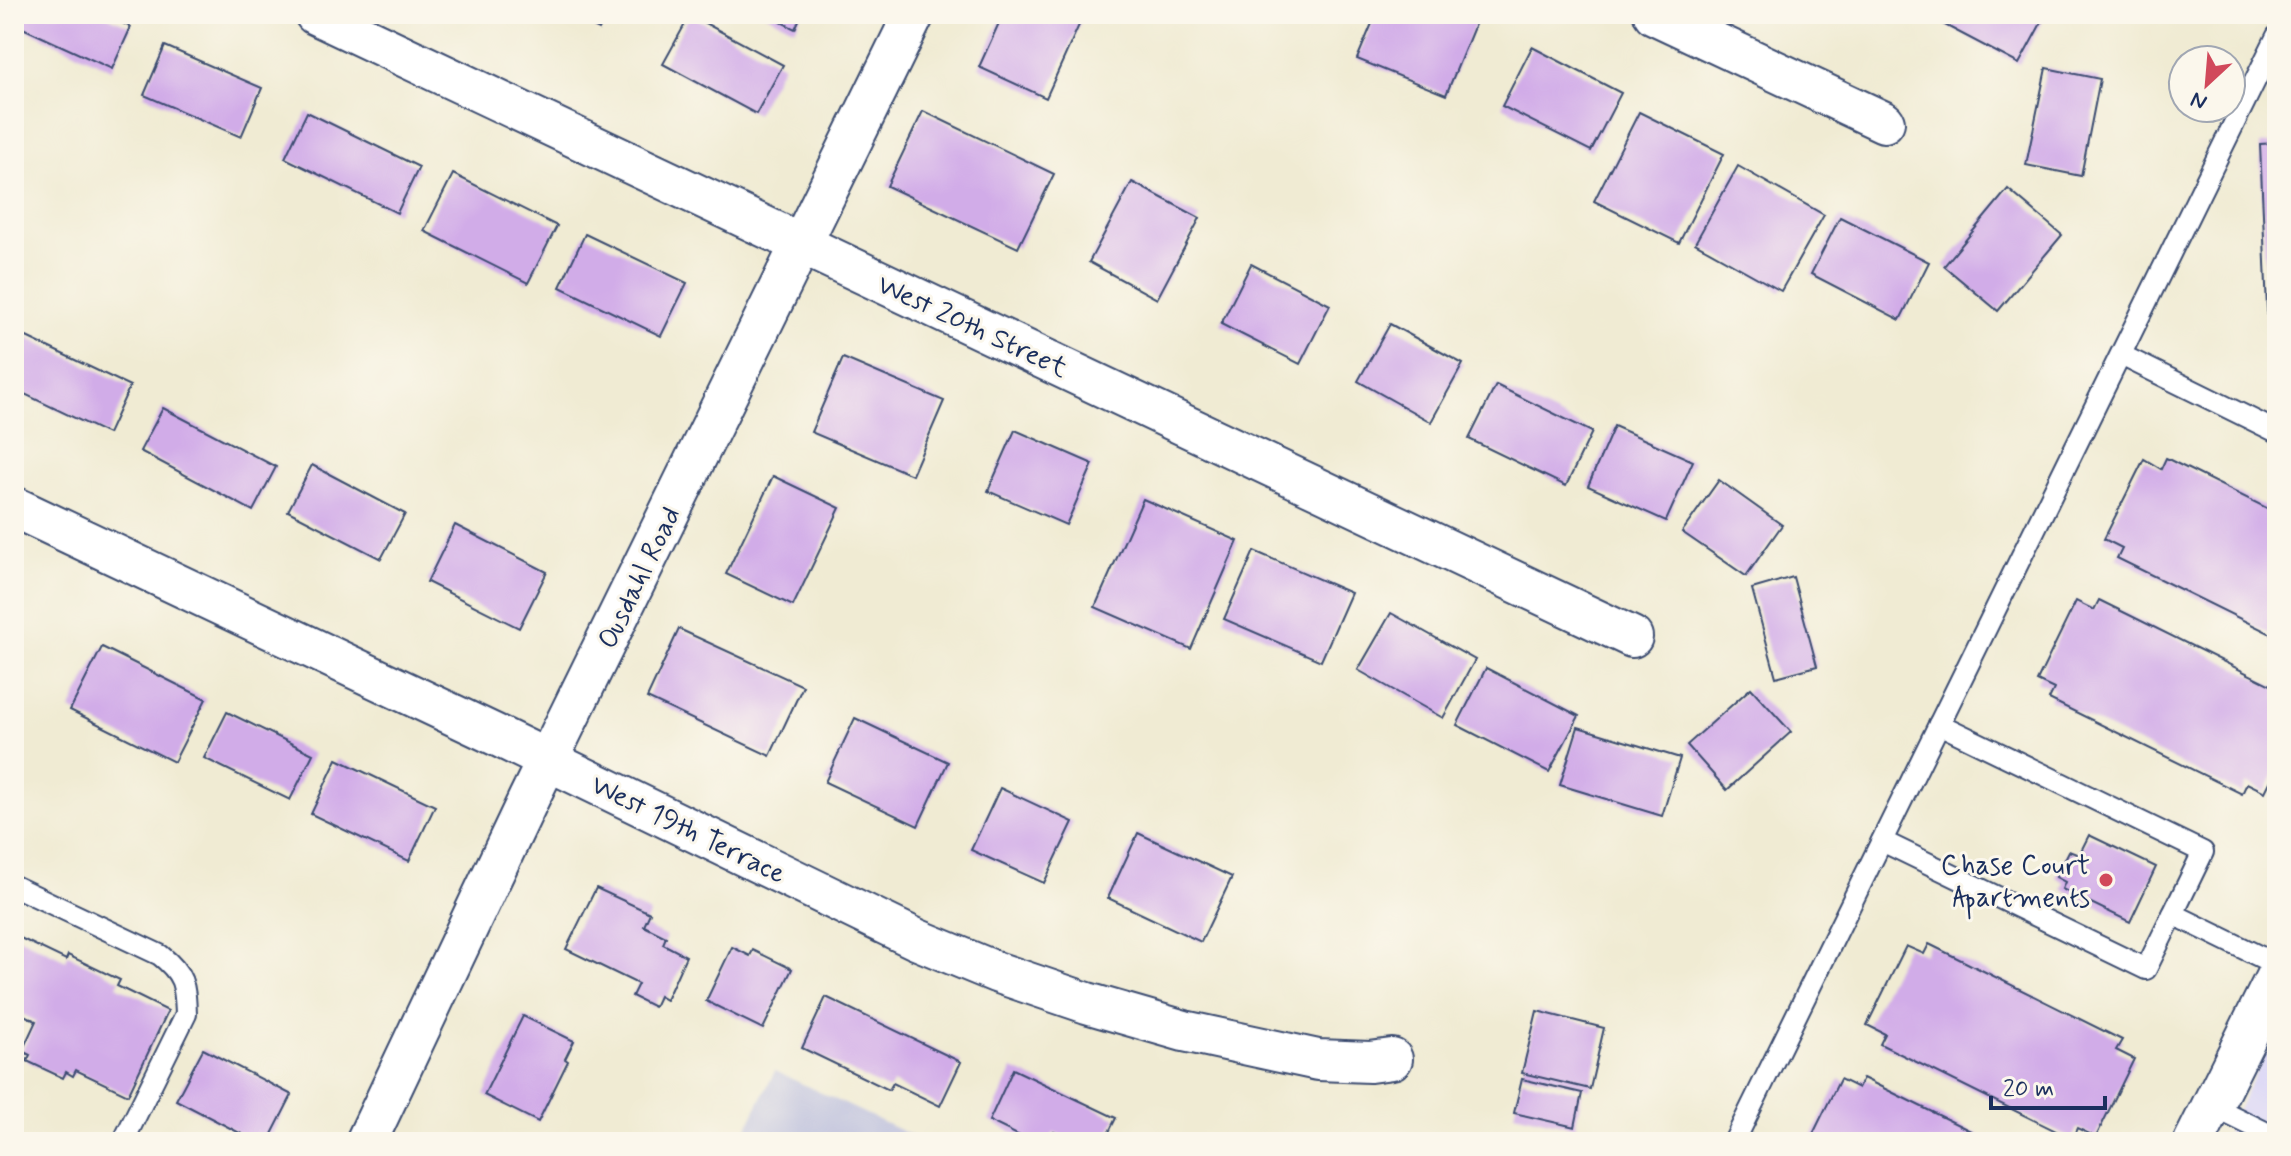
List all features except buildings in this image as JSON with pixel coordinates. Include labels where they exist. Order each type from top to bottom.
[{"type":"street","name":"West 20th Street","points":[[315,14],[1632,637]]},
{"type":"street","name":"Ousdahl Road","points":[[366,1142],[548,761],[914,14]]},
{"type":"street","points":[[1654,14],[1884,122]]},
{"type":"street","name":"West 19th Terrace","points":[[14,507],[916,939],[1009,977],[1184,1031],[1303,1057],[1370,1062],[1392,1059]]},
{"type":"street","points":[[2194,1142],[2277,975]]},
{"type":"lane","points":[[1734,1142],[2277,36]]},
{"type":"lane","points":[[2121,355],[2277,432]]},
{"type":"lane","points":[[1882,841],[2146,969],[2173,914],[2203,852],[1939,724]]},
{"type":"lane","points":[[14,886],[160,955],[176,967],[185,991],[186,1014],[123,1142]]},
{"type":"lane","points":[[2173,914],[2277,965]]},
{"type":"lane","points":[[2212,1106],[2277,1138]]},
{"type":"shaded area","points":[[2277,1030],[2277,1142],[2222,1142]]},
{"type":"shaded area","points":[[775,1071],[925,1142],[740,1142]]},
{"type":"place","name":"Chase Court Apartments","points":[[2106,880]]}]
